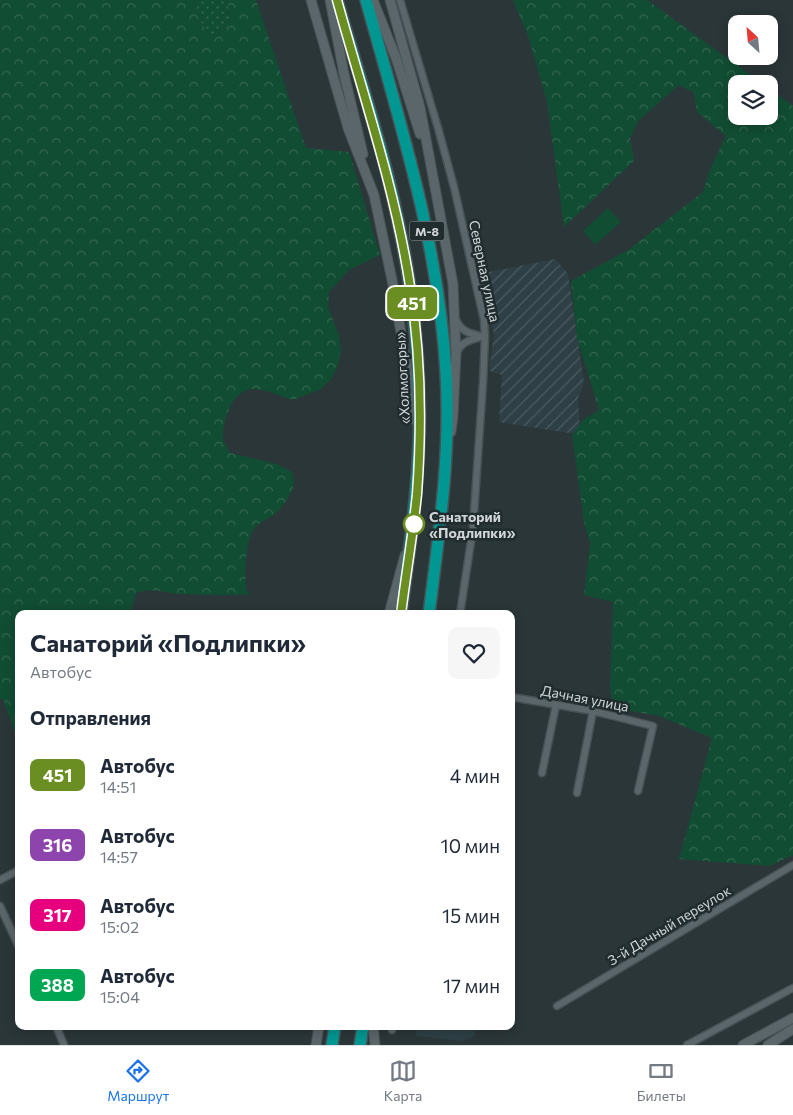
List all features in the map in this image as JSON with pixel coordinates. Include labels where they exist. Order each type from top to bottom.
[{"type":"highway","name":"«Холмогоры»","points":[[337,0],[378,142],[402,240],[413,316],[419,388],[419,442],[413,526],[402,610]]},
{"type":"highway","name":"М-8","points":[[366,0],[417,184],[434,268],[441,317],[446,373],[446,469],[429,610]]},
{"type":"highway","points":[[332,1045],[334,1030]]},
{"type":"highway","points":[[360,1045],[362,1030]]},
{"type":"main road","points":[[311,0],[348,128],[374,195]]},
{"type":"main road","points":[[330,0],[344,74],[374,195],[390,271],[419,442]]},
{"type":"main road","points":[[373,0],[396,58],[432,172]]},
{"type":"main road","points":[[390,0],[420,107],[453,284],[456,354],[453,416],[446,469]]},
{"type":"main road","points":[[390,610],[413,526]]},
{"type":"main road","points":[[743,1045],[793,1018]]},
{"type":"main road","points":[[768,1045],[793,1029]]},
{"type":"main road","points":[[316,1045],[318,1030]]},
{"type":"main road","points":[[373,1030],[374,1045]]},
{"type":"street","name":"Северная улица","points":[[400,0],[454,187],[484,320],[485,337],[473,528],[461,610]]},
{"type":"street","points":[[455,317],[459,327],[468,333],[485,337]]},
{"type":"street","points":[[456,354],[460,346],[466,341],[485,337]]},
{"type":"street","name":"Дачная улица","points":[[515,698],[593,711],[653,726],[638,792]]},
{"type":"street","points":[[542,773],[556,705]]},
{"type":"street","points":[[577,793],[593,711]]},
{"type":"street","name":"3-й Дачный переулок","points":[[557,1006],[793,865]]},
{"type":"street","points":[[0,880],[15,872]]},
{"type":"street","points":[[0,906],[15,938]]},
{"type":"street","points":[[687,1045],[793,988]]},
{"type":"street","points":[[58,1030],[64,1045]]},
{"type":"shaded area","points":[[555,259],[568,274],[584,383],[578,398],[580,432],[569,433],[499,422],[502,375],[489,370],[494,335],[479,274]]},
{"type":"shaded area","points":[[417,1030],[475,1030],[475,1036],[462,1041],[416,1036]]},
{"type":"green space","points":[[0,0],[195,0],[199,18],[211,38],[230,26],[226,0],[256,0],[306,148],[349,152],[380,255],[349,270],[329,292],[328,307],[339,336],[341,350],[338,365],[332,378],[321,389],[293,400],[262,390],[252,389],[245,391],[234,401],[226,416],[223,439],[230,453],[277,464],[292,472],[294,479],[292,490],[283,505],[276,513],[256,526],[251,534],[246,559],[246,590],[250,594],[200,595],[147,590],[136,593],[131,610],[15,610],[15,734],[3,699],[0,699]]},
{"type":"green space","points":[[195,0],[226,0],[230,26],[211,38],[199,18]]},
{"type":"green space","points":[[513,0],[647,0],[728,59],[728,65],[737,65],[751,75],[728,75],[728,125],[778,125],[778,95],[793,106],[793,855],[769,866],[679,859],[712,738],[659,716],[613,708],[610,687],[613,602],[584,595],[590,544],[584,522],[572,435],[583,420],[599,410],[577,338],[571,281],[628,250],[703,192],[710,169],[726,136],[697,112],[694,93],[679,85],[639,120],[630,138],[634,161],[564,227],[547,102],[528,36]]},
{"type":"green space","points":[[608,208],[621,222],[595,245],[583,231]]},
{"type":"bus line","name":"451","points":[[337,0],[390,190],[402,240],[413,316],[419,388],[419,442],[417,493],[402,610]]},
{"type":"place","name":"Санаторий «Подлипки»","points":[[414,524]]}]
